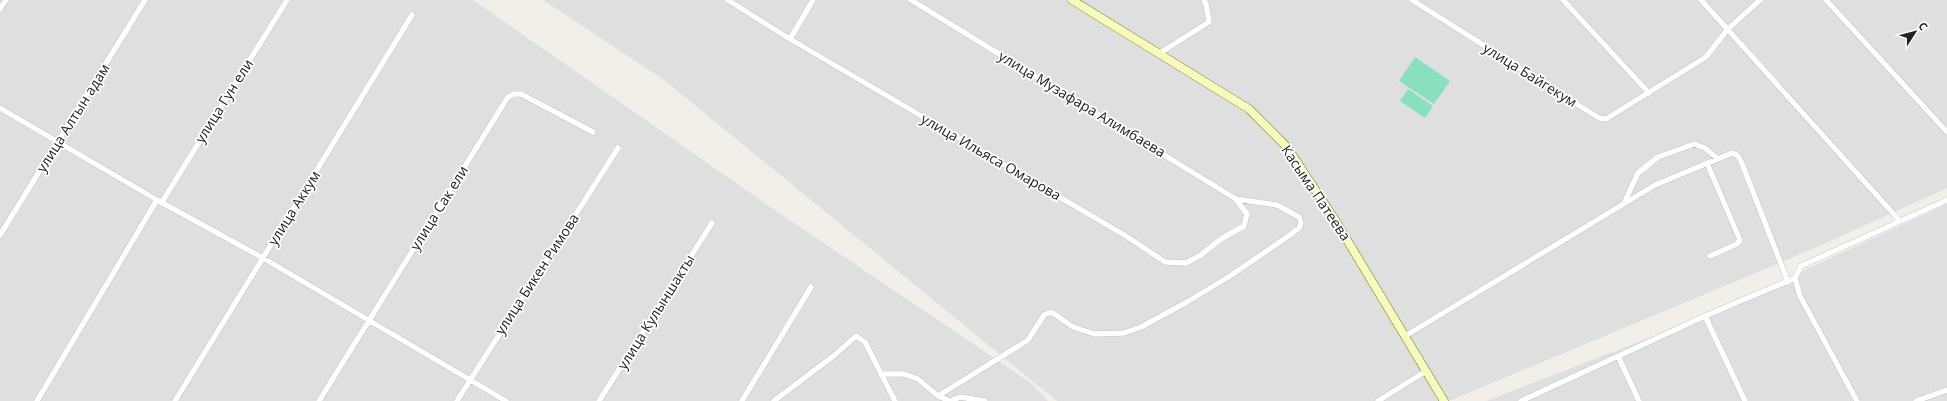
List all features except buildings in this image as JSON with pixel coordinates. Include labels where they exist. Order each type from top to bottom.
[{"type":"main road","name":"Касыма Патеева","points":[[1072,0],[1249,109],[1287,147],[1335,220],[1444,401]]},
{"type":"street","points":[[0,9],[6,0]]},
{"type":"street","name":"улица Алтын адам","points":[[0,235],[145,0]]},
{"type":"street","name":"улица Гун ели","points":[[37,401],[159,201],[287,0]]},
{"type":"street","name":"улица Ильяса Омарова","points":[[728,0],[790,39],[1126,236],[1165,262],[1186,263],[1201,255],[1221,239],[1244,226],[1247,214]]},
{"type":"street","points":[[790,39],[813,0]]},
{"type":"street","name":"улица Музафара Алимбаева","points":[[911,0],[1236,198],[1247,214]]},
{"type":"street","points":[[1160,53],[1209,22],[1204,0]]},
{"type":"street","name":"улица Байгекум","points":[[1412,0],[1599,118],[1606,119],[1706,57],[1728,29],[1760,0]]},
{"type":"street","points":[[1562,0],[1649,93]]},
{"type":"street","points":[[1701,0],[1900,221]]},
{"type":"street","points":[[1826,0],[1947,132]]},
{"type":"street","name":"улица Аккум","points":[[175,401],[412,15]]},
{"type":"street","name":"улица Сак ели","points":[[319,401],[508,97],[514,94],[521,94],[593,132]]},
{"type":"street","points":[[0,108],[159,201],[263,258],[506,401]]},
{"type":"street","points":[[1625,202],[1638,173],[1658,157],[1694,144],[1705,148],[1717,158]]},
{"type":"street","name":"улица Бикен Римова","points":[[457,401],[618,148]]},
{"type":"street","points":[[1404,336],[1655,185],[1732,153],[1737,155],[1742,161],[1788,282]]},
{"type":"street","points":[[1707,163],[1740,240],[1737,244],[1710,256]]},
{"type":"street","points":[[938,396],[1028,340],[1044,315],[1048,313],[1053,313],[1073,327],[1095,334],[1124,333],[1141,327],[1187,302],[1230,276],[1299,228],[1301,223],[1299,217],[1277,205],[1236,198]]},
{"type":"street","points":[[1521,401],[1705,316],[1788,282],[1795,278],[1800,266],[1947,200]]},
{"type":"street","name":"улица Кулыншакты","points":[[600,401],[712,223]]},
{"type":"street","points":[[1795,278],[1800,296],[1857,401]]},
{"type":"street","points":[[742,401],[811,287]]},
{"type":"street","points":[[1705,316],[1744,401]]},
{"type":"street","points":[[774,401],[836,354],[856,336],[865,342],[895,401]]},
{"type":"street","points":[[1618,356],[1639,401]]},
{"type":"street","points":[[1378,401],[1426,371]]},
{"type":"street","points":[[882,374],[904,374],[918,379],[938,396],[950,401],[960,397],[985,401]]},
{"type":"street","points":[[1916,401],[1947,390]]},
{"type":"shaded area","points":[[0,0],[473,0],[766,204],[1028,381],[1048,401],[0,401]]},
{"type":"shaded area","points":[[543,0],[1947,0],[1947,188],[1808,251],[1449,401],[1057,401],[664,80]]},
{"type":"shaded area","points":[[1947,204],[1947,401],[1486,401],[1706,316]]},
{"type":"green space","points":[[1415,57],[1450,81],[1434,104],[1399,81]]},
{"type":"green space","points":[[1408,89],[1433,106],[1425,118],[1400,101]]}]
